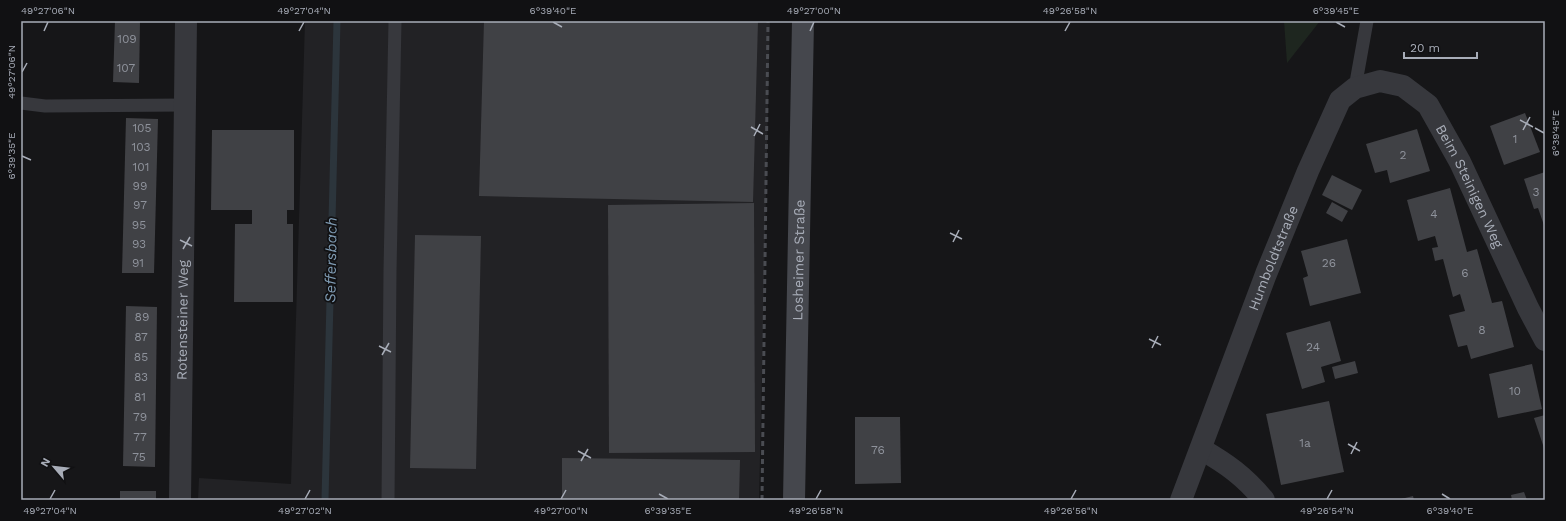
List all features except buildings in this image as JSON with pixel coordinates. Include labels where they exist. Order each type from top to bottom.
[{"type":"main road","name":"Losheimer Straße","points":[[794,500],[803,21]]},
{"type":"street","name":"Rotensteiner Weg","points":[[180,500],[186,21]]},
{"type":"street","name":"Beim Steinigen Weg","points":[[1355,88],[1380,81],[1396,84],[1403,86],[1428,105],[1460,162],[1528,308],[1545,340]]},
{"type":"street","name":"Humboldtstraße","points":[[1181,500],[1266,274],[1308,170],[1340,100],[1355,88]]},
{"type":"street","points":[[1201,449],[1227,464],[1244,478],[1264,500]]},
{"type":"lane","points":[[388,500],[390,271],[395,21]]},
{"type":"lane","points":[[1355,88],[1367,21]]},
{"type":"lane","points":[[21,103],[45,106],[185,105]]},
{"type":"shaded area","points":[[305,21],[770,21],[759,500],[198,500],[199,478],[291,484]]},
{"type":"shaded area","points":[[1284,21],[1320,21],[1287,63]]},
{"type":"waterway","name":"Seffersbach","points":[[325,500],[337,21]]},
{"type":"railway","points":[[762,500],[768,21]]}]
